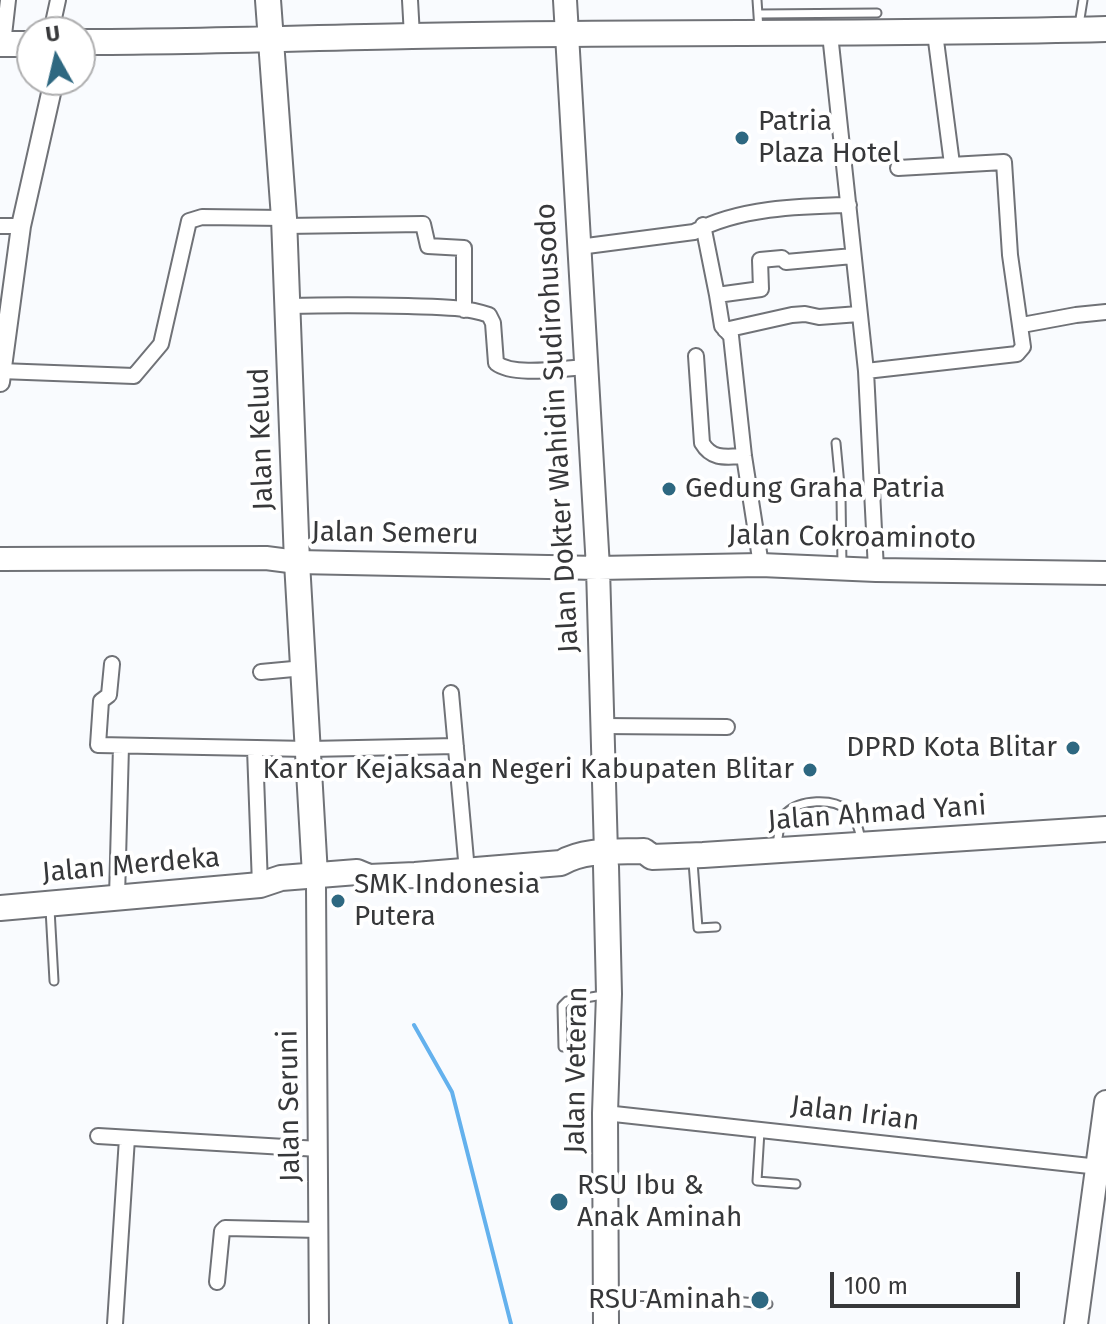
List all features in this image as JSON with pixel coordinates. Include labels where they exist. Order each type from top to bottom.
[{"type":"main road","name":"Jalan Kelud","points":[[268,0],[284,222],[297,562],[315,881]]},
{"type":"main road","name":"Jalan Dokter Wahidin Sudirohusodo","points":[[565,0],[598,568],[606,859]]},
{"type":"main road","points":[[96,42],[567,36],[759,25],[830,34],[878,18],[935,33],[1106,29]]},
{"type":"main road","name":"Jalan Semeru","points":[[0,559],[266,558],[297,562],[598,568]]},
{"type":"main road","name":"Jalan Cokroaminoto","points":[[598,568],[761,565],[1106,573]]},
{"type":"main road","name":"Jalan Ahmad Yani","points":[[606,859],[644,851],[652,857],[1106,829]]},
{"type":"main road","name":"Jalan Merdeka","points":[[0,908],[264,884],[281,878],[315,881],[357,872],[369,877],[467,871],[561,863],[575,855],[606,859]]},
{"type":"main road","name":"Jalan Veteran","points":[[606,859],[609,994],[605,1113],[606,1324]]},
{"type":"main road","points":[[1076,1324],[1106,1102]]},
{"type":"street","points":[[2,44],[8,0]]},
{"type":"street","points":[[410,0],[412,36]]},
{"type":"street","points":[[935,33],[952,164]]},
{"type":"street","points":[[830,34],[866,371],[876,570]]},
{"type":"street","points":[[0,382],[21,226],[50,96]]},
{"type":"street","points":[[866,371],[1017,354],[1023,347],[1010,255],[1006,165],[1001,161],[898,168]]},
{"type":"street","points":[[579,247],[694,232],[703,225],[763,211],[849,205]]},
{"type":"street","points":[[0,371],[134,376],[161,344],[189,221],[202,217],[284,222],[423,224],[428,246],[464,248],[464,310]]},
{"type":"street","points":[[703,225],[725,330],[731,336],[744,456],[761,565]]},
{"type":"street","points":[[0,226],[21,226]]},
{"type":"street","points":[[717,295],[761,289],[760,260],[782,258],[786,262],[853,256]]},
{"type":"street","points":[[288,306],[365,303],[454,307],[490,317],[496,363],[501,367],[514,370],[586,367]]},
{"type":"street","points":[[1022,325],[1106,312]]},
{"type":"street","points":[[725,330],[792,315],[819,317],[859,314]]},
{"type":"street","points":[[696,356],[702,443],[707,451],[718,457],[744,456]]},
{"type":"street","points":[[112,664],[109,695],[101,701],[98,745],[255,749],[456,746]]},
{"type":"street","points":[[261,672],[304,668]]},
{"type":"street","points":[[451,693],[467,871]]},
{"type":"street","points":[[603,726],[727,727]]},
{"type":"street","points":[[117,897],[121,746]]},
{"type":"street","points":[[255,749],[264,884]]},
{"type":"street","name":"Jalan Seruni","points":[[315,881],[319,1324]]},
{"type":"street","name":"Jalan Irian","points":[[605,1113],[1099,1167]]},
{"type":"street","points":[[98,1136],[319,1149]]},
{"type":"street","points":[[115,1324],[127,1138]]},
{"type":"street","points":[[217,1282],[222,1231],[225,1228],[320,1230]]},
{"type":"lane","points":[[757,0],[759,25],[878,18]]},
{"type":"lane","points":[[1078,30],[1083,0]]},
{"type":"lane","points":[[836,443],[841,496],[842,568]]},
{"type":"lane","points":[[776,851],[784,815],[795,806],[813,802],[832,803],[846,809],[859,827],[862,845]]},
{"type":"lane","points":[[692,855],[698,928],[716,927]]},
{"type":"lane","points":[[49,903],[54,981]]},
{"type":"lane","points":[[563,1047],[562,1006],[567,1001],[609,994]]},
{"type":"lane","points":[[760,1129],[757,1181],[796,1184]]},
{"type":"lane","points":[[606,1298],[674,1296],[768,1304]]},
{"type":"waterway","points":[[414,1025],[452,1092],[511,1324]]},
{"type":"place","name":"Patria Plaza Hotel","points":[[742,138]]},
{"type":"place","name":"Gedung Graha Patria","points":[[669,489]]},
{"type":"place","name":"DPRD Kota Blitar","points":[[1073,748]]},
{"type":"place","name":"Kantor Kejaksaan Negeri Kabupaten Blitar","points":[[810,770]]},
{"type":"place","name":"SMK Indonesia Putera","points":[[338,901]]},
{"type":"place","name":"RSU Ibu & Anak Aminah","points":[[559,1202]]},
{"type":"place","name":"RSU Aminah","points":[[760,1300]]}]
